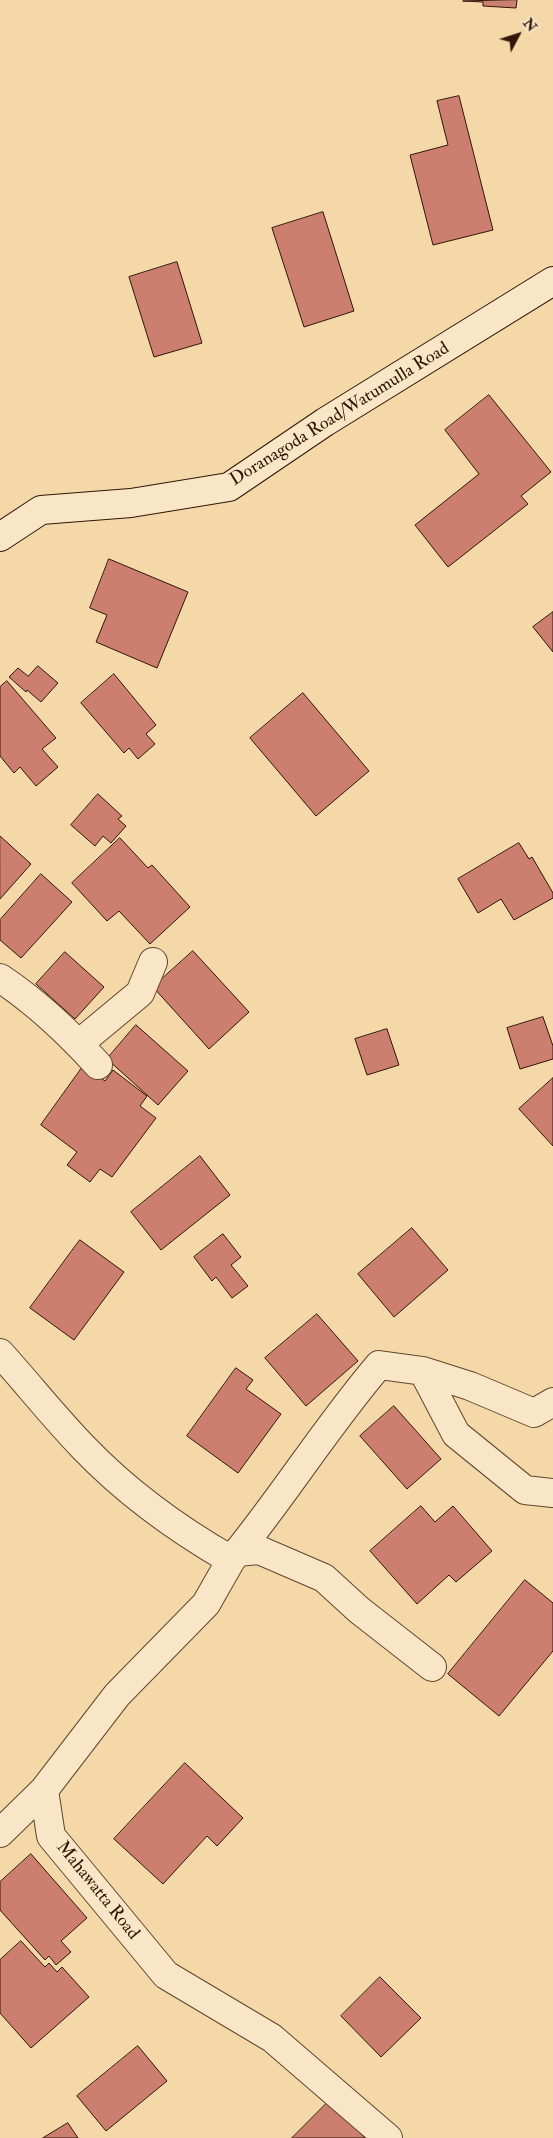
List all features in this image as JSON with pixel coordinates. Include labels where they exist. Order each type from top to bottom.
[{"type":"street","name":"Doranagoda Road/Watumulla Road","points":[[0,537],[41,510],[132,503],[229,487],[325,422],[553,281]]},
{"type":"street","points":[[76,1042],[87,1037],[140,992],[153,962]]},
{"type":"street","points":[[0,978],[23,993],[98,1065]]},
{"type":"street","points":[[0,1353],[84,1448],[144,1503],[195,1539],[234,1556],[259,1550],[324,1578],[359,1610],[432,1667]]},
{"type":"street","points":[[0,1833],[44,1790],[118,1694],[206,1604],[234,1556],[355,1394],[379,1365],[423,1372],[470,1386],[534,1413],[553,1402]]},
{"type":"street","points":[[423,1372],[456,1434],[525,1490],[553,1493]]},
{"type":"street","name":"Mahawatta Road","points":[[44,1790],[51,1836],[166,1976],[272,2038],[388,2138]]},
{"type":"building","points":[[517,0],[516,8],[483,6],[483,2],[463,1]]},
{"type":"building","points":[[459,96],[493,230],[433,245],[410,155],[448,145],[437,101]]},
{"type":"building","points":[[323,212],[354,311],[304,327],[272,228]]},
{"type":"building","points":[[177,262],[202,343],[154,357],[129,277]]},
{"type":"building","points":[[489,395],[551,472],[521,496],[528,504],[448,567],[415,525],[479,474],[445,430]]},
{"type":"building","points":[[109,559],[188,592],[157,668],[96,642],[107,615],[90,608]]},
{"type":"building","points":[[553,612],[553,652],[533,627]]},
{"type":"building","points":[[38,666],[58,683],[41,702],[9,677],[18,668],[28,676]]},
{"type":"building","points":[[114,674],[156,725],[146,734],[155,744],[138,759],[129,748],[124,753],[81,703]]},
{"type":"building","points":[[7,681],[56,738],[42,749],[58,767],[36,786],[20,767],[14,773],[0,756],[0,687]]},
{"type":"building","points":[[303,693],[369,771],[316,816],[250,738]]},
{"type":"building","points":[[98,794],[122,816],[118,819],[126,826],[111,843],[103,836],[95,846],[71,825]]},
{"type":"building","points":[[0,836],[31,864],[0,899]]},
{"type":"building","points":[[120,838],[148,868],[152,865],[190,907],[150,944],[119,911],[107,921],[72,883]]},
{"type":"building","points":[[519,843],[529,859],[532,857],[553,893],[553,898],[514,920],[501,899],[478,913],[458,879]]},
{"type":"building","points":[[41,874],[72,902],[21,958],[0,940],[0,920]]},
{"type":"building","points":[[193,951],[249,1012],[209,1049],[153,987]]},
{"type":"building","points":[[65,952],[104,987],[75,1019],[36,984]]},
{"type":"building","points":[[543,1017],[553,1046],[553,1059],[520,1069],[507,1028]]},
{"type":"building","points":[[136,1025],[188,1071],[158,1105],[107,1059]]},
{"type":"building","points":[[387,1029],[399,1065],[367,1075],[355,1039]]},
{"type":"building","points":[[84,1065],[105,1081],[113,1070],[147,1096],[140,1106],[156,1118],[112,1177],[100,1169],[90,1182],[67,1165],[77,1152],[41,1125]]},
{"type":"building","points":[[553,1078],[553,1146],[519,1109]]},
{"type":"building","points":[[200,1156],[230,1195],[161,1250],[131,1212]]},
{"type":"building","points":[[412,1228],[448,1270],[394,1317],[358,1274]]},
{"type":"building","points":[[223,1234],[241,1257],[231,1265],[248,1286],[232,1298],[216,1277],[212,1281],[194,1257]]},
{"type":"building","points":[[80,1240],[124,1272],[74,1340],[30,1308]]},
{"type":"building","points":[[317,1314],[358,1361],[306,1406],[265,1358]]},
{"type":"building","points":[[236,1368],[253,1380],[246,1389],[281,1414],[238,1473],[187,1436]]},
{"type":"building","points":[[394,1406],[441,1459],[407,1489],[360,1436]]},
{"type":"building","points":[[421,1506],[435,1522],[453,1506],[492,1551],[456,1582],[449,1575],[417,1604],[370,1551]]},
{"type":"building","points":[[525,1580],[553,1603],[553,1651],[499,1716],[448,1674]]},
{"type":"building","points":[[185,1763],[243,1818],[217,1846],[207,1836],[163,1884],[114,1839]]},
{"type":"building","points":[[31,1854],[87,1918],[61,1941],[71,1952],[56,1965],[49,1956],[45,1960],[0,1910],[0,1882]]},
{"type":"building","points":[[21,1941],[45,1967],[49,1963],[57,1972],[62,1967],[89,1997],[31,2048],[0,2013],[0,1960]]},
{"type":"building","points":[[380,1977],[421,2018],[381,2057],[341,2016]]},
{"type":"building","points":[[138,2046],[167,2081],[106,2131],[77,2096]]},
{"type":"building","points":[[329,2101],[365,2138],[292,2138]]},
{"type":"building","points":[[68,2123],[78,2138],[43,2138]]}]
